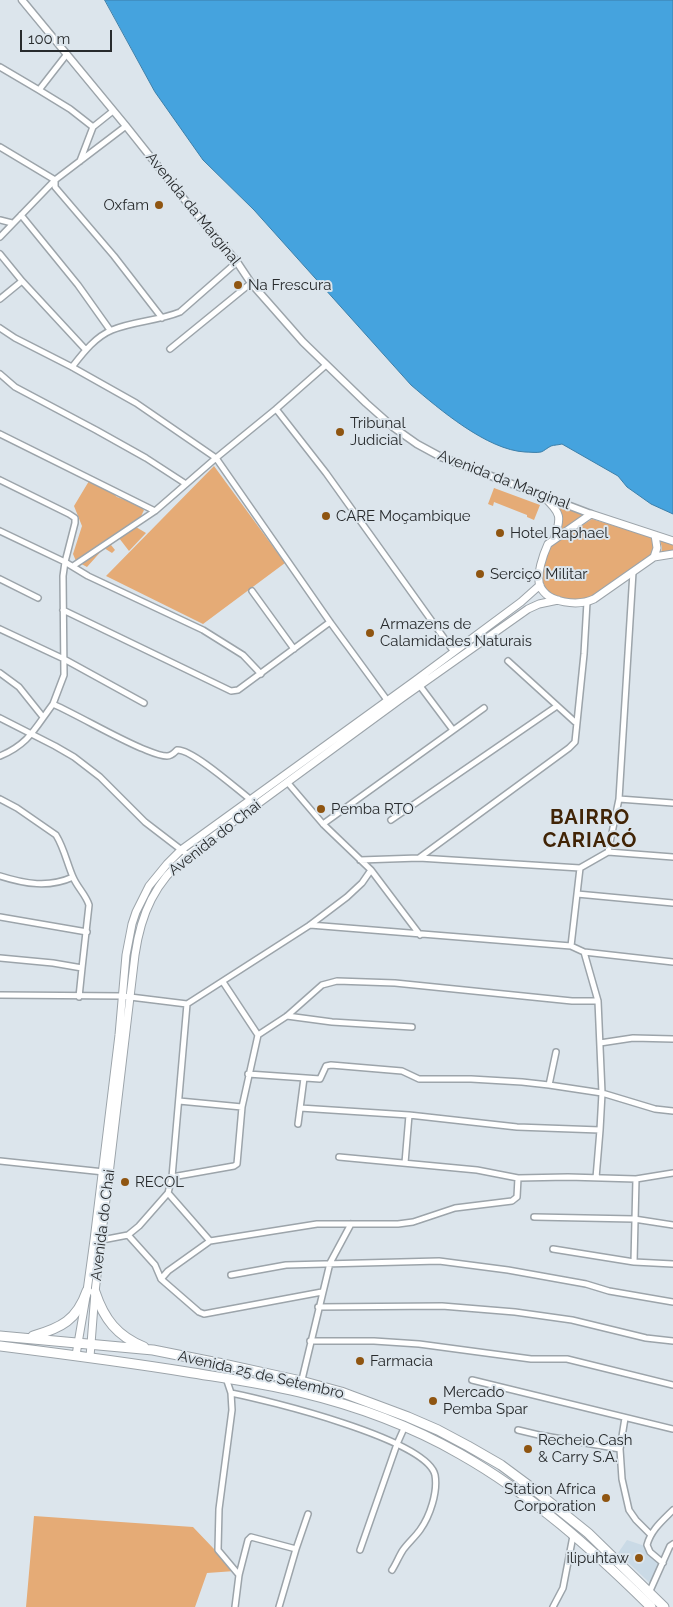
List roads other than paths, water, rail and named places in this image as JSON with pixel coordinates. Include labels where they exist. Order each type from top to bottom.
[{"type":"highway","points":[[28,1337],[42,1333],[70,1320],[91,1292],[112,1326],[128,1339],[152,1350]]},
{"type":"highway","name":"Avenida 25 de Setembro","points":[[0,1336],[28,1337],[152,1350],[301,1381],[341,1392],[408,1417],[468,1446],[500,1465],[532,1488],[588,1533],[649,1600]]},
{"type":"highway","name":"Avenida 25 de Setembro","points":[[0,1346],[76,1355],[226,1378],[299,1392],[370,1413],[435,1441],[473,1462],[517,1491],[553,1517],[649,1600],[664,1607]]},
{"type":"main road","points":[[544,497],[553,505],[559,516],[559,525],[554,539]]},
{"type":"main road","points":[[558,600],[546,594],[540,585],[539,575],[545,550],[554,539],[591,514]]},
{"type":"main road","name":"Avenida da Marginal","points":[[591,514],[673,541]]},
{"type":"main road","points":[[654,557],[657,548],[655,535]]},
{"type":"main road","points":[[587,602],[654,557],[673,554]]},
{"type":"main road","name":"Avenida do Chai","points":[[76,1355],[102,1240],[106,1173],[128,947],[136,912],[154,880],[181,850],[522,602],[540,585]]},
{"type":"main road","name":"Avenida do Chai","points":[[90,1357],[91,1292],[136,948],[144,914],[164,878],[172,868],[188,855],[528,609],[538,604],[558,600],[564,602],[587,602]]},
{"type":"street","name":"Avenida da Marginal","points":[[22,0],[237,262],[251,283],[303,342],[393,427],[417,444],[441,457],[591,514]]},
{"type":"street","points":[[39,90],[67,54]]},
{"type":"street","points":[[0,67],[39,90],[94,127]]},
{"type":"street","points":[[80,161],[94,127],[113,111]]},
{"type":"street","points":[[0,238],[12,223],[55,180],[126,126]]},
{"type":"street","points":[[0,147],[55,180]]},
{"type":"street","points":[[55,180],[55,187],[114,256],[162,318]]},
{"type":"street","points":[[22,215],[68,271],[110,330]]},
{"type":"street","points":[[0,220],[12,223]]},
{"type":"street","points":[[0,254],[85,350]]},
{"type":"street","points":[[72,367],[85,350],[110,330],[180,312],[237,262]]},
{"type":"street","points":[[0,299],[22,281]]},
{"type":"street","points":[[170,349],[251,283]]},
{"type":"street","points":[[0,328],[29,346],[72,367],[136,403],[216,458],[330,622],[387,700]]},
{"type":"street","points":[[73,566],[155,511],[326,365]]},
{"type":"street","points":[[0,374],[15,387],[104,434],[186,484]]},
{"type":"street","points":[[276,409],[326,473],[454,652]]},
{"type":"street","points":[[0,434],[155,511]]},
{"type":"street","points":[[0,480],[73,516],[76,523],[65,562],[63,610],[64,676],[53,704],[25,742],[13,751],[0,756]]},
{"type":"street","points":[[0,530],[73,566],[88,576],[203,630],[243,655],[261,674]]},
{"type":"street","points":[[608,852],[619,798],[633,572]]},
{"type":"street","points":[[0,579],[38,598]]},
{"type":"street","points":[[252,591],[294,649]]},
{"type":"street","points":[[419,858],[569,748],[574,742],[577,732],[576,722],[584,654],[587,602]]},
{"type":"street","points":[[63,610],[228,690],[238,690],[330,622]]},
{"type":"street","points":[[0,629],[64,659],[144,703]]},
{"type":"street","points":[[508,662],[576,722]]},
{"type":"street","points":[[0,672],[19,687],[43,717]]},
{"type":"street","points":[[420,686],[453,730]]},
{"type":"street","points":[[53,704],[83,718],[113,736],[149,751],[166,756],[173,755],[176,750],[183,750],[200,760],[251,800]]},
{"type":"street","points":[[391,820],[557,706]]},
{"type":"street","points":[[323,824],[484,708]]},
{"type":"street","points":[[0,718],[74,757],[100,777],[145,822],[188,855]]},
{"type":"street","points":[[288,783],[323,824],[371,870],[420,935]]},
{"type":"street","points":[[619,798],[673,803]]},
{"type":"street","points":[[0,799],[56,835],[73,877],[87,900],[89,905],[87,932],[79,996]]},
{"type":"street","points":[[360,860],[419,858],[580,868],[608,852],[673,857]]},
{"type":"street","points":[[571,946],[580,868]]},
{"type":"street","points":[[0,995],[122,996],[187,1004],[310,925],[347,897],[362,883],[371,870]]},
{"type":"street","points":[[0,876],[12,880],[44,885],[56,884],[73,877]]},
{"type":"street","points":[[577,894],[673,903]]},
{"type":"street","points":[[0,917],[87,932]]},
{"type":"street","points":[[310,925],[571,946],[584,952],[673,962]]},
{"type":"street","points":[[584,952],[598,1001],[602,1093],[596,1178]]},
{"type":"street","points":[[0,958],[82,968]]},
{"type":"street","points":[[172,1177],[237,1164],[242,1107],[258,1035],[287,1016],[322,985],[337,981],[395,983],[572,1001],[598,1001]]},
{"type":"street","points":[[222,982],[258,1035]]},
{"type":"street","points":[[102,1240],[128,1235],[139,1226],[168,1193],[172,1177],[187,1004]]},
{"type":"street","points":[[287,1016],[332,1022],[412,1027]]},
{"type":"street","points":[[600,1043],[633,1038],[673,1039]]},
{"type":"street","points":[[549,1085],[556,1052]]},
{"type":"street","points":[[248,1074],[320,1078],[326,1066],[331,1065],[402,1071],[419,1078],[471,1079],[549,1085],[602,1093],[655,1109],[673,1111]]},
{"type":"street","points":[[298,1124],[304,1078]]},
{"type":"street","points":[[179,1101],[242,1107]]},
{"type":"street","points":[[300,1108],[409,1115],[517,1127],[600,1130]]},
{"type":"street","points":[[405,1163],[409,1115]]},
{"type":"street","points":[[340,1157],[477,1170],[518,1178],[636,1179],[673,1173]]},
{"type":"street","points":[[0,1161],[106,1173]]},
{"type":"street","points":[[161,1279],[168,1271],[210,1241],[303,1226],[413,1222],[460,1207],[512,1201],[517,1197],[518,1178]]},
{"type":"street","points":[[634,1262],[636,1179]]},
{"type":"street","points":[[168,1193],[210,1241]]},
{"type":"street","points":[[534,1217],[634,1219],[673,1225]]},
{"type":"street","points":[[299,1392],[330,1263],[351,1224]]},
{"type":"street","points":[[128,1235],[155,1265],[161,1279],[199,1312],[204,1314],[322,1292]]},
{"type":"street","points":[[553,1249],[634,1262],[673,1264]]},
{"type":"street","points":[[231,1275],[286,1265],[439,1261],[586,1284],[609,1291],[673,1302]]},
{"type":"street","points":[[318,1307],[442,1306],[515,1312],[572,1320],[646,1338],[673,1341]]},
{"type":"street","points":[[310,1341],[383,1341],[531,1359],[566,1359],[673,1385]]},
{"type":"street","points":[[226,1378],[232,1410],[219,1509],[218,1550],[240,1575]]},
{"type":"street","points":[[472,1380],[673,1428]]},
{"type":"street","points":[[230,1392],[309,1412],[397,1444],[429,1464],[434,1473],[436,1489],[428,1513],[422,1528],[403,1550],[392,1570]]},
{"type":"street","points":[[360,1550],[408,1417]]},
{"type":"street","points":[[625,1418],[620,1449],[621,1470],[629,1510],[632,1516],[651,1535]]},
{"type":"street","points":[[518,1430],[539,1436],[620,1449]]},
{"type":"street","points":[[663,1563],[648,1548],[651,1535],[659,1523],[673,1510]]},
{"type":"street","points":[[279,1607],[308,1514]]},
{"type":"street","points":[[553,1607],[563,1588],[573,1536]]},
{"type":"street","points":[[236,1607],[240,1575],[248,1540],[251,1537],[296,1549]]},
{"type":"street","points":[[649,1600],[670,1546],[673,1544]]},
{"type":"water","points":[[105,0],[673,0],[673,514],[651,504],[627,487],[618,476],[562,444],[551,446],[541,452],[525,452],[510,450],[495,444],[464,427],[411,385],[254,210],[203,160],[155,92]]},
{"type":"place","name":"Oxfam","points":[[159,205]]},
{"type":"place","name":"Na Frescura","points":[[238,285]]},
{"type":"place","name":"Tribunal Judicial","points":[[340,432]]},
{"type":"place","name":"CARE Moçambique","points":[[326,516]]},
{"type":"place","name":"Hotel Raphael","points":[[500,533]]},
{"type":"place","name":"Serciço Militar","points":[[480,574]]},
{"type":"place","name":"Armazens de Calamidades Naturais","points":[[370,633]]},
{"type":"place","name":"Pemba RTO","points":[[321,809]]},
{"type":"place","name":"RECOL","points":[[125,1182]]},
{"type":"place","name":"Farmacia","points":[[360,1361]]},
{"type":"place","name":"Mercado Pemba Spar","points":[[433,1401]]},
{"type":"place","name":"Recheio Cash & Carry S.A.","points":[[528,1449]]},
{"type":"place","name":"Station Africa Corporation","points":[[606,1498]]},
{"type":"place","name":"ilipuhtaw","points":[[639,1558]]},
{"type":"district","name":"BAIRRO CARIACÓ","points":[[590,830]]}]
